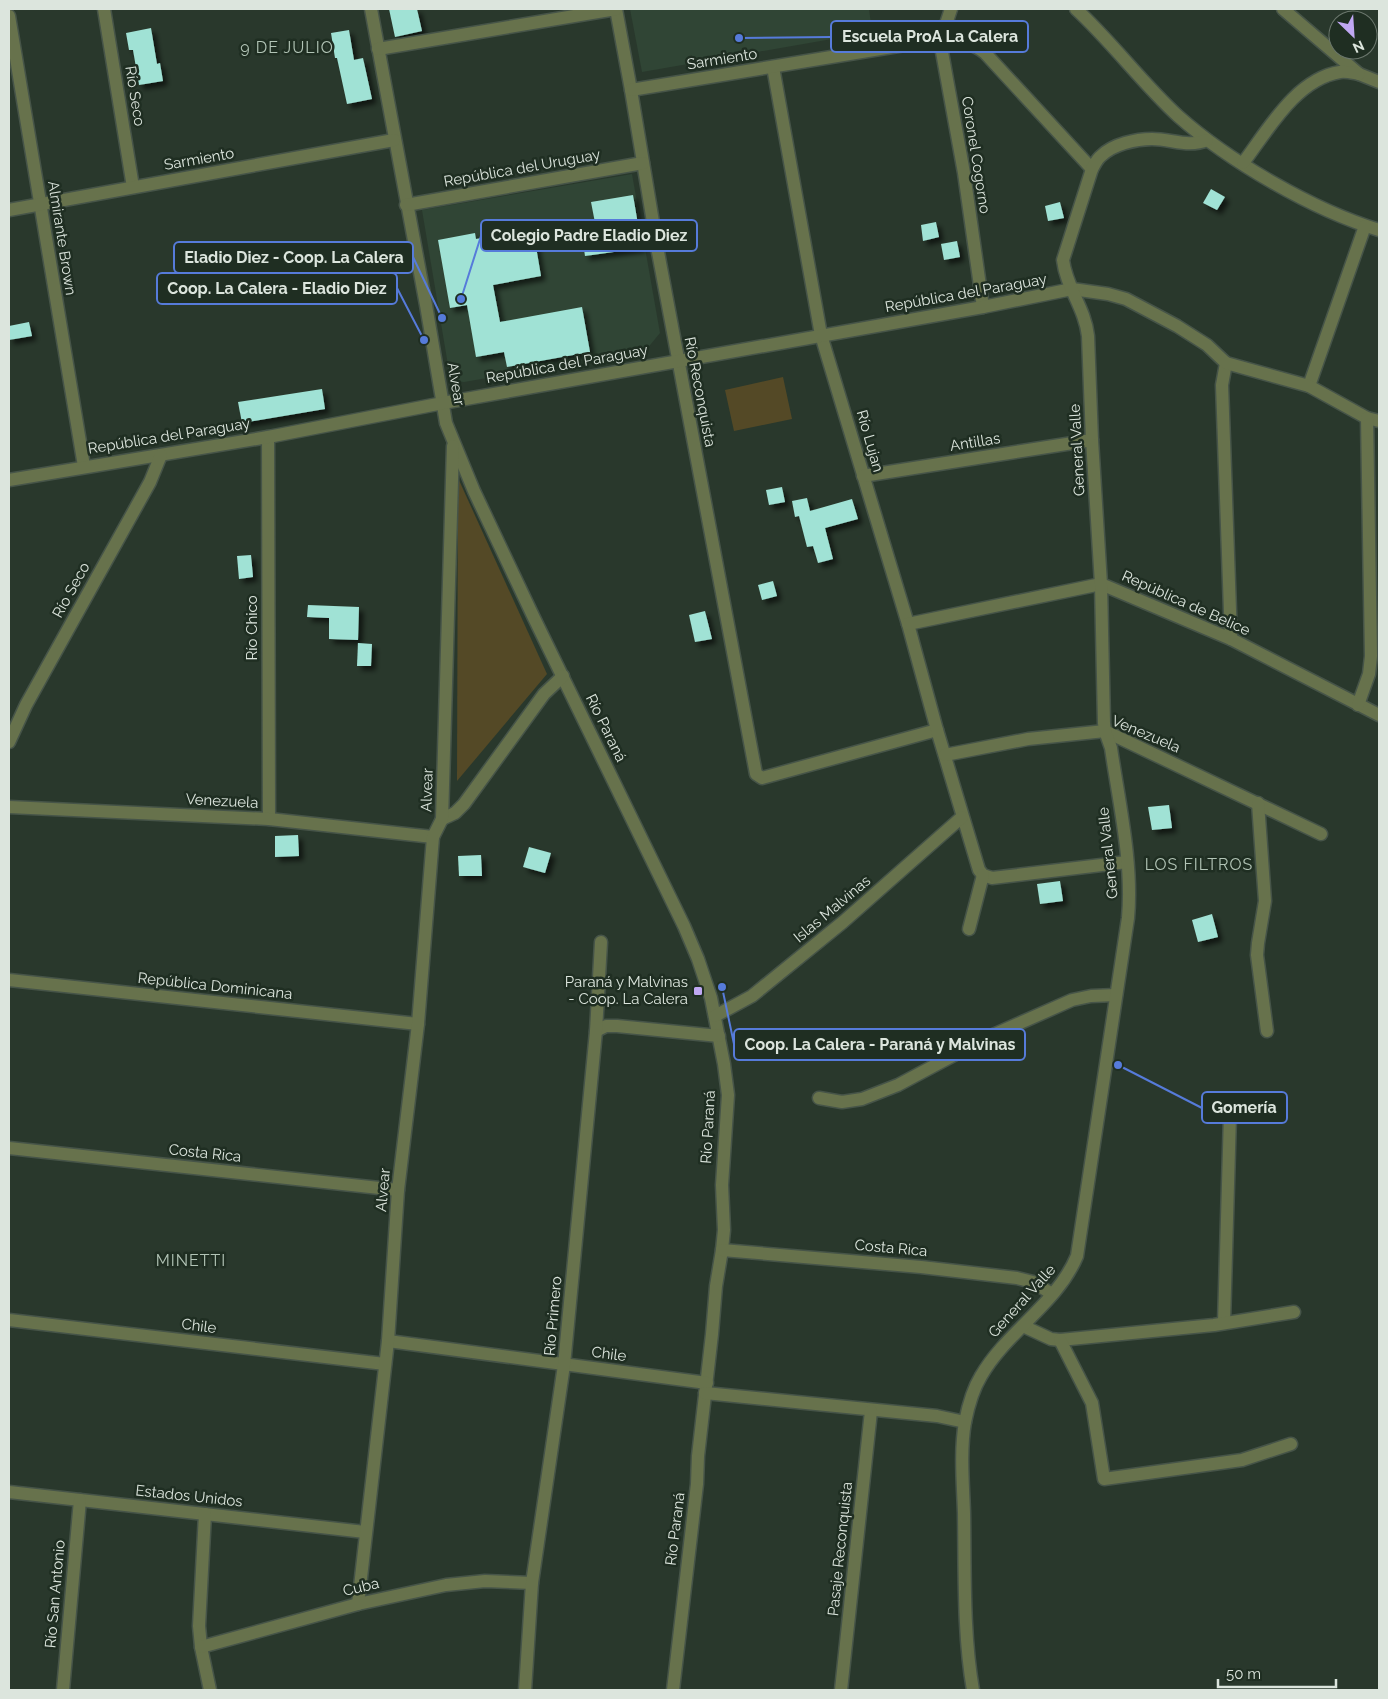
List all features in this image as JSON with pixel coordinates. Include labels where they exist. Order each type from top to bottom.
[{"type":"street","name":"Río Seco","points":[[104,9],[133,188]]},
{"type":"street","name":"Alvear","points":[[358,1604],[388,1341],[398,1190],[418,1024],[433,837],[442,819],[453,441],[446,423],[442,403],[426,305],[370,9]]},
{"type":"street","points":[[378,49],[616,9]]},
{"type":"street","name":"Río Reconquista","points":[[616,9],[632,90],[678,361],[756,774],[762,778],[937,730]]},
{"type":"street","name":"Coronel Cogorno","points":[[951,9],[941,38],[964,173],[983,307]]},
{"type":"street","points":[[1076,9],[1171,109],[1207,140],[1281,187],[1365,226],[1379,230]]},
{"type":"street","points":[[1283,9],[1359,74]]},
{"type":"street","name":"Almirante Brown","points":[[9,16],[84,466]]},
{"type":"street","name":"Sarmiento","points":[[632,90],[941,38],[965,42],[977,46],[986,53],[1092,169]]},
{"type":"street","name":"Río Lujan","points":[[773,67],[821,335],[908,624],[962,817],[981,873]]},
{"type":"street","points":[[1243,163],[1295,96],[1312,82],[1342,72],[1359,74],[1379,82]]},
{"type":"street","name":"General Valle","points":[[973,1690],[965,1588],[963,1449],[965,1422],[980,1377],[995,1355],[1071,1271],[1077,1256],[1130,896],[1111,748],[1106,731],[1101,584],[1087,322],[1065,273],[1063,260],[1092,169],[1099,157],[1108,150],[1128,142],[1152,139],[1197,144],[1207,140]]},
{"type":"street","name":"Sarmiento","points":[[9,210],[394,140]]},
{"type":"street","name":"República del Uruguay","points":[[406,205],[643,163]]},
{"type":"street","points":[[1309,386],[1365,226]]},
{"type":"street","name":"República del Paraguay","points":[[9,480],[84,466],[268,437],[442,403],[983,307],[1072,289],[1108,294],[1126,299],[1177,326],[1207,345],[1226,363]]},
{"type":"street","points":[[1231,639],[1222,385],[1226,363],[1309,386],[1373,420],[1371,656],[1369,674],[1358,704]]},
{"type":"street","name":"Río Chico","points":[[268,437],[269,819]]},
{"type":"street","name":"Antillas","points":[[863,476],[1092,440]]},
{"type":"street","name":"Río Paraná","points":[[453,441],[526,601],[684,926],[698,959],[715,1016],[728,1095],[722,1185],[724,1230],[716,1286],[672,1690]]},
{"type":"street","name":"Río Seco","points":[[9,742],[26,705],[150,482],[161,455]]},
{"type":"street","name":"República de Belice","points":[[908,624],[1101,584],[1231,639],[1379,715]]},
{"type":"street","points":[[442,819],[455,813],[464,804],[544,694],[563,676]]},
{"type":"street","name":"Venezuela","points":[[945,755],[1028,739],[1106,731],[1321,834]]},
{"type":"street","points":[[1258,803],[1265,901],[1257,955],[1267,1031]]},
{"type":"street","name":"Venezuela","points":[[9,807],[269,819],[433,837]]},
{"type":"street","name":"Islas Malvinas","points":[[715,1016],[752,996],[843,922],[962,817]]},
{"type":"street","points":[[969,929],[981,873],[992,878],[1127,862]]},
{"type":"street","name":"Río Primero","points":[[525,1690],[532,1582],[564,1365],[596,1031],[601,942]]},
{"type":"street","name":"República Dominicana","points":[[9,980],[418,1024]]},
{"type":"street","points":[[819,1098],[842,1102],[862,1099],[898,1084],[986,1038],[1072,1000],[1091,996],[1116,995]]},
{"type":"street","points":[[596,1031],[606,1026],[617,1026],[718,1036]]},
{"type":"street","points":[[1224,1323],[1230,1115]]},
{"type":"street","name":"Costa Rica","points":[[9,1148],[398,1190]]},
{"type":"street","name":"Costa Rica","points":[[722,1250],[921,1267],[1017,1278],[1033,1282],[1052,1294]]},
{"type":"street","points":[[1023,1326],[1051,1339],[1060,1340],[1224,1323],[1294,1312]]},
{"type":"street","name":"Chile","points":[[9,1320],[385,1364]]},
{"type":"street","points":[[1060,1340],[1092,1403],[1104,1479],[1242,1460],[1291,1444]]},
{"type":"street","name":"Chile","points":[[388,1341],[564,1365],[706,1388],[871,1411],[937,1416],[965,1422]]},
{"type":"street","name":"Pasaje Reconquista","points":[[841,1690],[871,1411]]},
{"type":"street","name":"Estados Unidos","points":[[9,1492],[365,1532]]},
{"type":"street","name":"Río San Antonio","points":[[63,1690],[80,1500]]},
{"type":"street","points":[[205,1514],[199,1626],[201,1647],[210,1690]]},
{"type":"street","name":"Cuba","points":[[201,1647],[358,1604],[446,1585],[485,1581],[532,1582]]},
{"type":"shaded area","points":[[630,9],[869,9],[872,32],[642,72]]},
{"type":"shaded area","points":[[632,174],[660,333],[646,350],[464,382],[450,377],[422,210]]},
{"type":"shaded area","points":[[783,377],[792,419],[734,431],[725,390]]},
{"type":"shaded area","points":[[458,478],[547,674],[457,781]]},
{"type":"building","points":[[389,9],[417,9],[422,31],[395,37]]},
{"type":"building","points":[[151,28],[157,64],[160,63],[163,81],[139,85],[133,50],[129,50],[126,33]]},
{"type":"building","points":[[349,30],[354,60],[363,58],[372,99],[347,104],[337,58],[335,58],[331,33]]},
{"type":"building","points":[[1211,189],[1225,197],[1217,210],[1203,203]]},
{"type":"building","points":[[633,195],[642,248],[585,256],[582,236],[597,233],[591,202]]},
{"type":"building","points":[[1060,202],[1064,218],[1048,221],[1045,206]]},
{"type":"building","points":[[936,222],[939,237],[923,241],[921,225]]},
{"type":"building","points":[[533,229],[541,276],[493,285],[500,322],[582,307],[590,352],[507,367],[504,352],[476,357],[467,305],[450,308],[438,240],[475,233],[476,239]]},
{"type":"building","points":[[957,241],[960,257],[944,260],[941,244]]},
{"type":"building","points":[[29,322],[32,336],[9,340],[9,326]]},
{"type":"building","points":[[322,389],[325,409],[242,423],[238,402]]},
{"type":"building","points":[[782,487],[785,502],[769,505],[766,490]]},
{"type":"building","points":[[807,498],[810,511],[852,499],[858,519],[825,528],[833,559],[818,563],[813,546],[807,547],[799,516],[795,517],[792,501]]},
{"type":"building","points":[[251,555],[253,577],[239,579],[237,556]]},
{"type":"building","points":[[773,581],[777,596],[762,600],[758,585]]},
{"type":"building","points":[[308,605],[359,607],[358,640],[329,639],[329,618],[307,617]]},
{"type":"building","points":[[705,611],[712,639],[695,642],[689,615]]},
{"type":"building","points":[[358,643],[372,644],[371,666],[357,666]]},
{"type":"building","points":[[1169,805],[1172,828],[1152,830],[1148,807]]},
{"type":"building","points":[[298,835],[299,856],[275,857],[275,836]]},
{"type":"building","points":[[529,847],[551,853],[545,873],[523,867]]},
{"type":"building","points":[[481,855],[482,876],[459,876],[458,856]]},
{"type":"building","points":[[1060,881],[1063,901],[1040,904],[1037,884]]},
{"type":"building","points":[[1212,914],[1218,937],[1198,942],[1192,920]]},
{"type":"place","name":"Escuela ProA La Calera","points":[[739,38]]},
{"type":"place","name":"Colegio Padre Eladio Diez","points":[[461,299]]},
{"type":"place","name":"Eladio Diez - Coop. La Calera","points":[[442,318]]},
{"type":"place","name":"Coop. La Calera - Eladio Diez","points":[[424,340]]},
{"type":"place","name":"Coop. La Calera - Paraná y Malvinas","points":[[722,987]]},
{"type":"place","name":"Paraná y Malvinas - Coop. La Calera","points":[[698,991]]},
{"type":"place","name":"Gomería","points":[[1118,1065]]},
{"type":"district","name":"9 DE JULIO","points":[[287,47]]},
{"type":"district","name":"LOS FILTROS","points":[[1199,864]]},
{"type":"district","name":"MINETTI","points":[[191,1260]]}]
